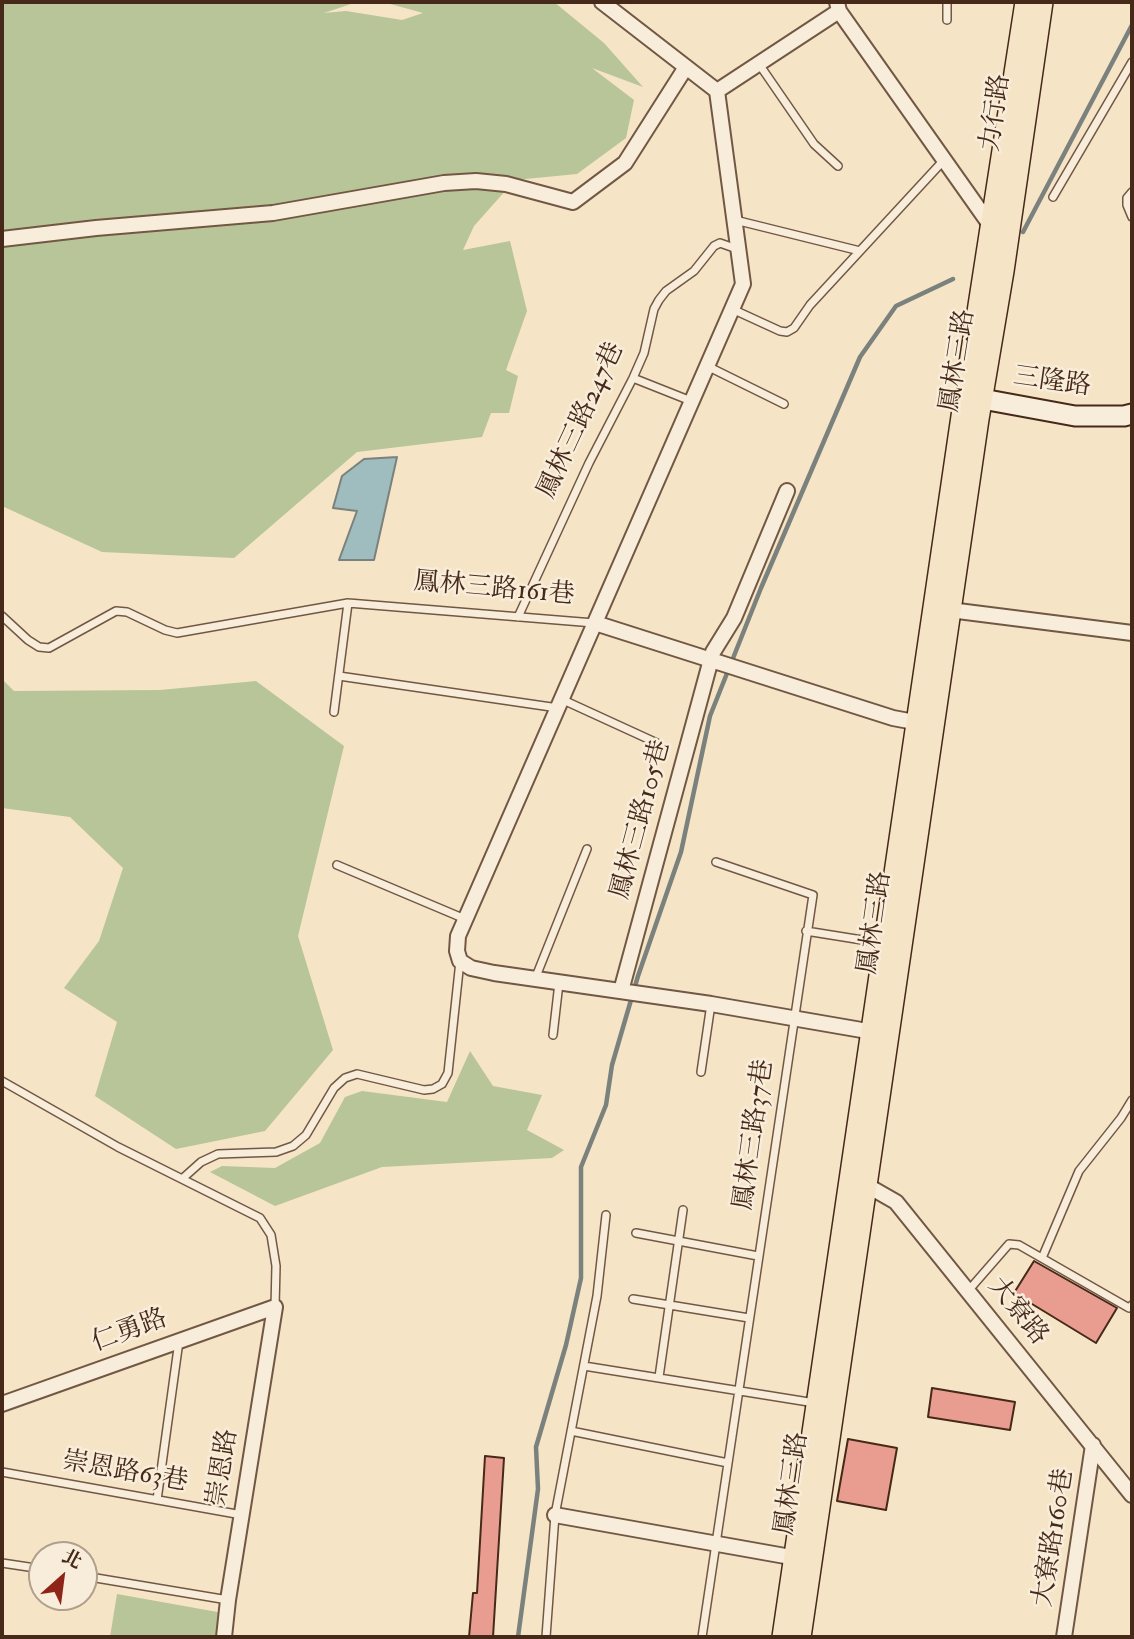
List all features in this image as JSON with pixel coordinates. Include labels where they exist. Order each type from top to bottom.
[{"type":"main road","name":"力行路","points":[[1000,231],[1026,2]]},
{"type":"main road","name":"力行路","points":[[1000,231],[1042,2]]},
{"type":"main road","name":"鳳林三路","points":[[783,1637],[803,1559],[973,397],[1000,231]]},
{"type":"main road","name":"鳳林三路","points":[[880,1033],[885,943],[950,610],[973,397]]},
{"type":"main road","name":"鳳林三路","points":[[800,1637],[803,1559],[816,1403],[858,1181]]},
{"type":"street","points":[[603,2],[717,91],[743,284],[595,623],[893,718],[926,724]]},
{"type":"street","points":[[717,91],[838,6],[944,160],[1000,231]]},
{"type":"street","points":[[2,239],[273,213],[476,181],[506,184],[573,202],[625,163],[686,67]]},
{"type":"street","name":"三隆路","points":[[973,397],[1075,416],[1132,414]]},
{"type":"street","name":"鳳林三路105巷","points":[[629,993],[714,663],[713,652],[734,618],[788,491]]},
{"type":"street","points":[[950,610],[1132,633]]},
{"type":"street","name":"鳳林三路161巷","points":[[460,961],[457,951],[458,936],[595,623]]},
{"type":"street","points":[[460,961],[471,968],[535,980],[711,1004],[880,1033]]},
{"type":"street","name":"大寮路","points":[[858,1181],[896,1202],[1132,1495]]},
{"type":"street","name":"仁勇路","points":[[2,1404],[275,1307]]},
{"type":"street","name":"崇恩路","points":[[224,1637],[275,1307]]},
{"type":"street","name":"大寮路160巷","points":[[1064,1637],[1093,1445]]},
{"type":"street","points":[[555,1515],[803,1559]]},
{"type":"lane","points":[[947,2],[947,20]]},
{"type":"lane","points":[[1053,197],[1132,62]]},
{"type":"lane","points":[[758,64],[814,144],[838,166]]},
{"type":"lane","points":[[732,309],[787,332],[794,328],[810,305],[944,160]]},
{"type":"lane","points":[[1132,192],[1127,198],[1127,205],[1132,217]]},
{"type":"lane","points":[[734,220],[860,251]]},
{"type":"lane","name":"鳳林三路247巷","points":[[517,617],[589,463],[633,378],[644,353],[654,309],[666,291],[694,271],[714,246],[720,243],[738,249]]},
{"type":"lane","points":[[706,366],[784,404]]},
{"type":"lane","points":[[633,378],[691,401]]},
{"type":"lane","points":[[334,712],[348,603]]},
{"type":"lane","name":"鳳林三路161巷","points":[[2,617],[28,640],[39,647],[49,648],[116,611],[177,633],[348,603],[595,623]]},
{"type":"lane","points":[[339,676],[559,703],[657,743]]},
{"type":"lane","points":[[535,980],[587,849]]},
{"type":"lane","points":[[716,862],[813,895],[793,1020]]},
{"type":"lane","points":[[337,865],[465,919]]},
{"type":"lane","points":[[806,931],[885,943]]},
{"type":"lane","points":[[182,1179],[201,1162],[218,1154],[276,1152],[293,1146],[306,1135],[334,1088],[345,1077],[357,1074],[424,1090],[442,1084],[448,1073],[460,961]]},
{"type":"lane","points":[[553,1035],[559,983]]},
{"type":"lane","points":[[701,1072],[711,1004]]},
{"type":"lane","name":"鳳林三路37巷","points":[[715,1545],[793,1020]]},
{"type":"lane","points":[[2,1081],[118,1147],[260,1219],[271,1235],[276,1266],[275,1307]]},
{"type":"lane","points":[[1042,1258],[1079,1171],[1132,1100]]},
{"type":"lane","points":[[659,1377],[683,1210]]},
{"type":"lane","points":[[546,1637],[555,1515],[597,1296],[606,1215]]},
{"type":"lane","points":[[636,1234],[758,1256]]},
{"type":"lane","points":[[968,1291],[1009,1244],[1019,1245],[1129,1308],[1132,1305]]},
{"type":"lane","points":[[633,1299],[749,1318]]},
{"type":"lane","points":[[157,1500],[179,1340]]},
{"type":"lane","points":[[584,1366],[816,1403]]},
{"type":"lane","points":[[571,1431],[728,1463]]},
{"type":"lane","name":"崇恩路63巷","points":[[2,1472],[242,1515]]},
{"type":"lane","points":[[702,1637],[715,1545]]},
{"type":"lane","points":[[2,1563],[28,1567]]},
{"type":"lane","points":[[98,1578],[228,1600]]},
{"type":"green space","points":[[2,2],[357,2],[324,13],[346,11],[402,20],[423,13],[383,2],[554,2],[604,43],[643,87],[592,68],[634,100],[626,138],[577,174],[515,180],[474,226],[463,250],[510,241],[527,311],[506,370],[518,376],[509,413],[491,413],[482,437],[357,452],[234,558],[102,552],[2,506]]},
{"type":"green space","points":[[2,679],[14,691],[160,690],[256,681],[344,746],[298,936],[333,1050],[265,1131],[176,1149],[95,1096],[117,1022],[64,988],[99,941],[123,868],[70,817],[2,808]]},
{"type":"green space","points":[[470,1051],[493,1086],[542,1095],[527,1130],[564,1150],[552,1158],[382,1167],[275,1206],[210,1172],[222,1166],[275,1168],[320,1143],[345,1097],[362,1091],[447,1102]]},
{"type":"green space","points":[[117,1594],[223,1613],[220,1637],[110,1637]]},
{"type":"water","points":[[397,457],[374,560],[339,560],[357,511],[333,508],[342,476],[364,459]]},
{"type":"building","points":[[1034,1261],[1117,1308],[1096,1343],[1014,1293]]},
{"type":"building","points":[[932,1388],[1015,1402],[1010,1430],[928,1417]]},
{"type":"building","points":[[848,1439],[897,1448],[886,1510],[837,1501]]},
{"type":"building","points":[[485,1456],[504,1458],[493,1637],[469,1637],[473,1593],[477,1593]]},
{"type":"waterway","points":[[1023,232],[1132,25]]},
{"type":"waterway","points":[[518,1637],[538,1489],[536,1447],[566,1345],[581,1278],[581,1167],[606,1105],[612,1065],[638,976],[681,852],[710,716],[761,588],[860,357],[896,306],[953,279]]}]
